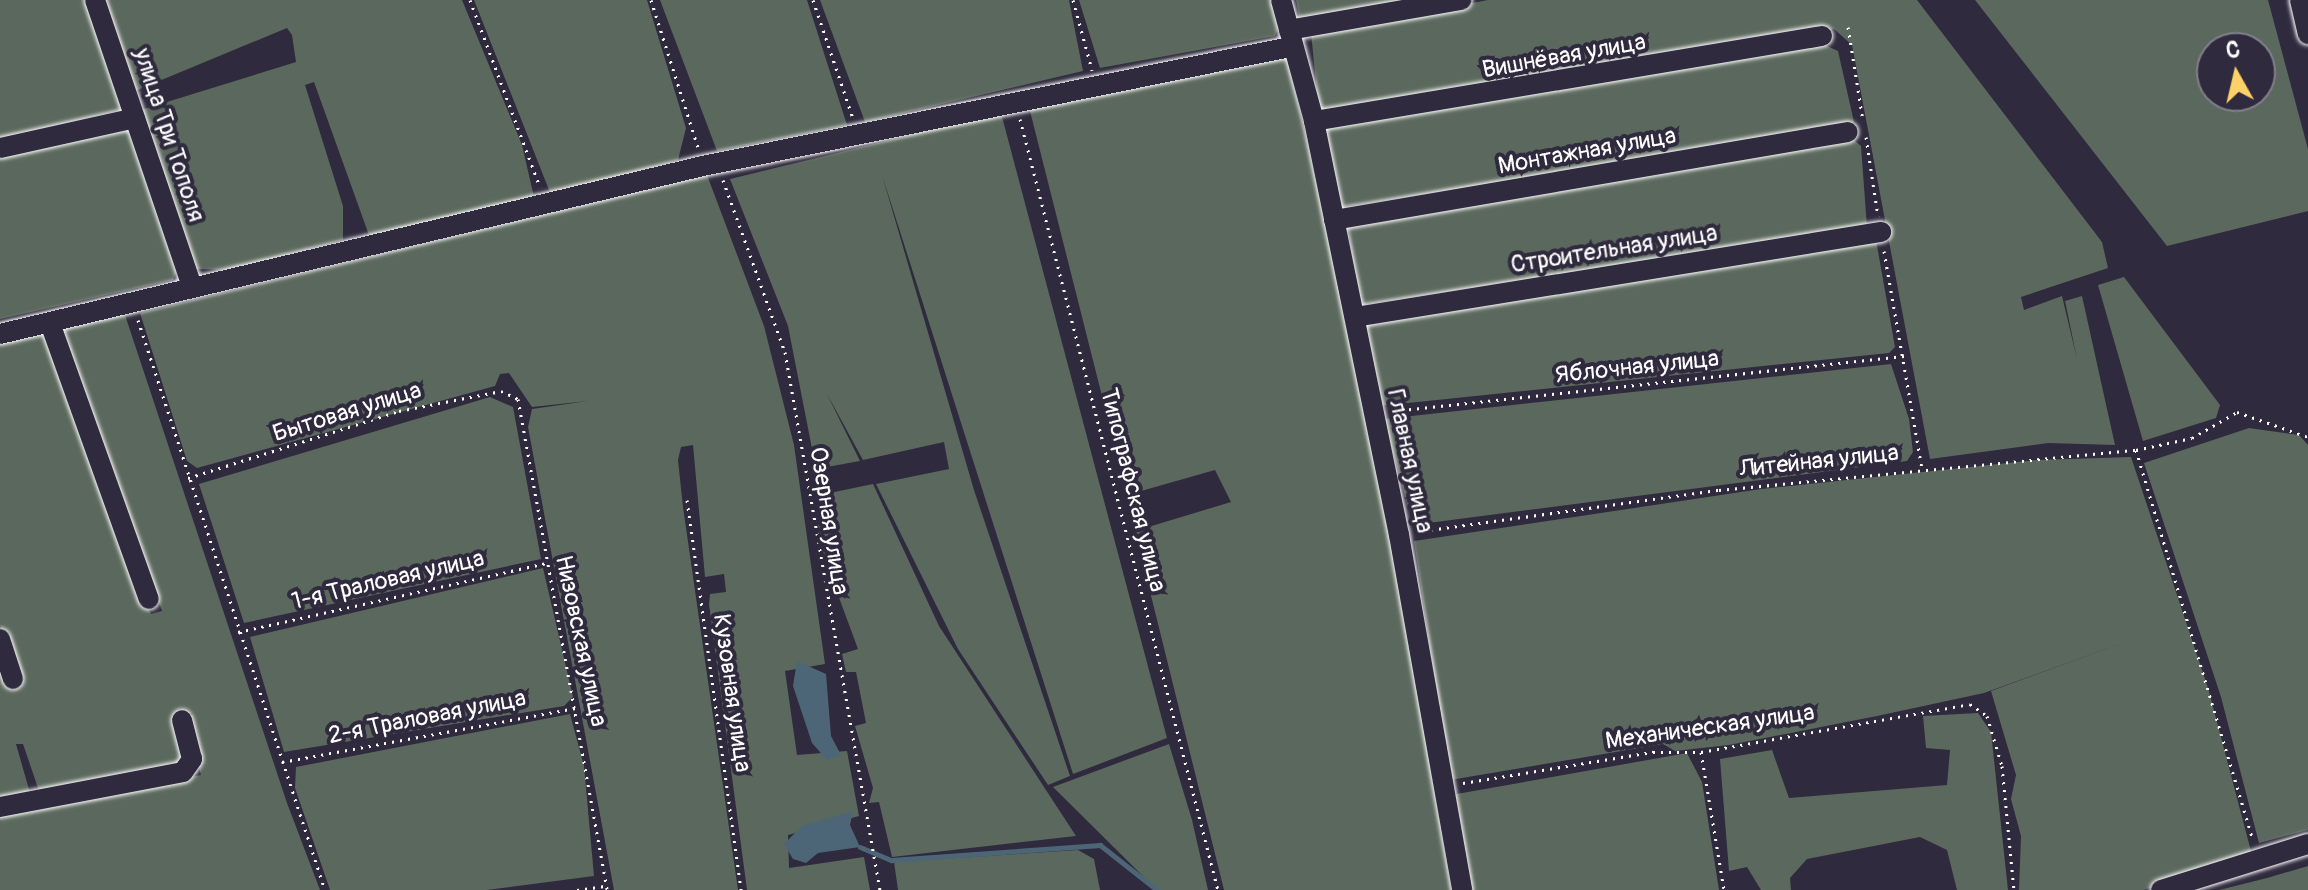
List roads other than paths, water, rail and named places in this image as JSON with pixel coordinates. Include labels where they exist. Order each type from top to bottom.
[{"type":"street","name":"улица Три Тополя","points":[[95,0],[192,286]]},
{"type":"street","name":"Главная улица","points":[[1281,0],[1314,121],[1355,317],[1399,535],[1462,890]]},
{"type":"street","points":[[0,334],[710,165],[860,137],[1461,0]]},
{"type":"street","points":[[2300,0],[2308,34]]},
{"type":"street","name":"Вишнёвая улица","points":[[1314,121],[1822,36]]},
{"type":"street","points":[[0,148],[135,118]]},
{"type":"street","name":"Монтажная улица","points":[[1334,220],[1848,132]]},
{"type":"street","name":"Строительная улица","points":[[1355,317],[1881,232]]},
{"type":"street","points":[[50,323],[149,599]]},
{"type":"street","points":[[0,639],[13,679]]},
{"type":"street","points":[[0,807],[183,772],[192,759],[182,720]]},
{"type":"street","points":[[2161,890],[2308,844]]},
{"type":"water","points":[[797,661],[826,674],[831,736],[841,755],[827,760],[812,743],[793,686]]},
{"type":"water","points":[[853,811],[850,825],[860,847],[818,853],[806,863],[793,859],[784,844],[802,826]]},
{"type":"waterway","points":[[860,847],[891,860],[1100,845],[1157,890]]}]
